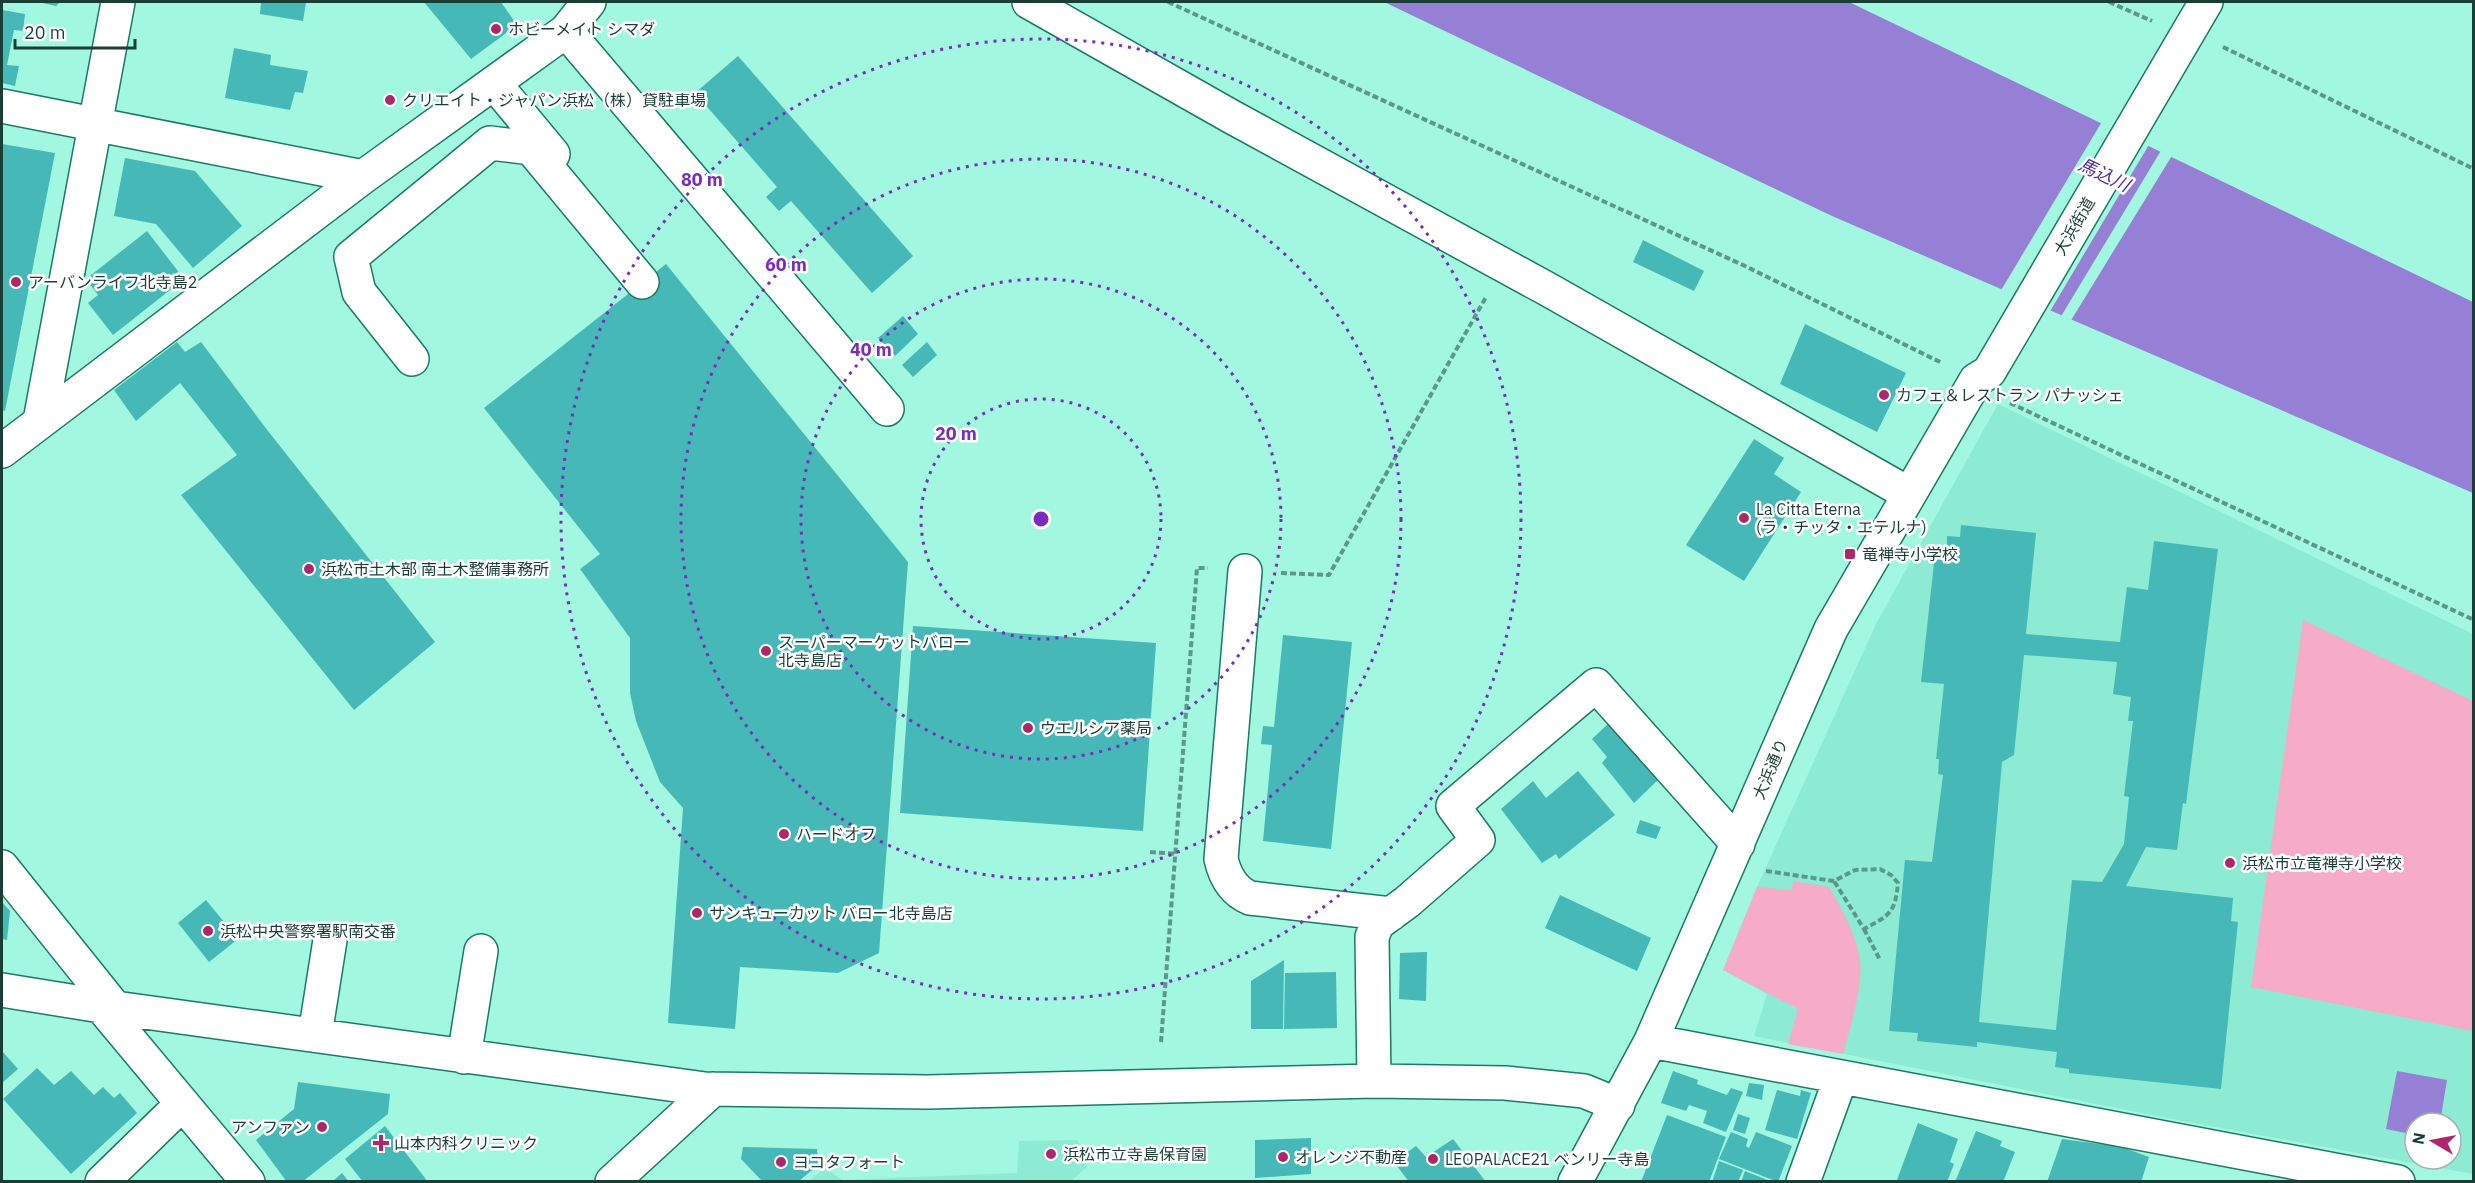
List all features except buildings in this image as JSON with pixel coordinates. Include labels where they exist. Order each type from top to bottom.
[{"type":"street","points":[[40,421],[118,2]]},
{"type":"street","points":[[2,451],[363,177],[566,31],[589,2]]},
{"type":"street","points":[[1029,2],[1232,117],[1504,265],[1909,494]]},
{"type":"street","points":[[2181,43],[2206,2]]},
{"type":"street","points":[[566,31],[887,408]]},
{"type":"street","name":"大浜街道","points":[[1982,376],[2181,43]]},
{"type":"street","points":[[494,82],[553,154]]},
{"type":"street","points":[[2,106],[363,177]]},
{"type":"street","points":[[412,359],[359,292],[351,257],[490,143],[531,148],[642,282]]},
{"type":"street","name":"大浜通り","points":[[1575,1182],[1618,1105],[1650,1041],[1831,629],[1909,494],[1982,376]]},
{"type":"street","points":[[1245,571],[1221,859],[1224,872],[1239,894],[1250,898],[1391,914]]},
{"type":"street","points":[[1374,1081],[1372,937],[1377,924],[1478,840],[1453,806],[1596,685],[1738,844]]},
{"type":"street","points":[[2,867],[182,1104],[248,1182]]},
{"type":"street","points":[[315,1035],[330,940]]},
{"type":"street","points":[[464,1057],[481,951]]},
{"type":"street","points":[[2,990],[464,1057],[713,1089],[917,1092],[1374,1081],[1505,1083],[1584,1091],[1618,1105]]},
{"type":"street","points":[[1650,1041],[1841,1077],[2313,1174],[2398,1182]]},
{"type":"street","points":[[1803,1182],[1841,1077]]},
{"type":"street","points":[[612,1182],[713,1089]]},
{"type":"street","points":[[102,1182],[182,1104]]},
{"type":"path","points":[[1168,2],[1982,376],[2018,407],[2474,620]]},
{"type":"path","points":[[2109,2],[2181,43],[2229,49],[2474,169]]},
{"type":"path","points":[[1161,1042],[1197,568],[1329,575],[1504,265]]},
{"type":"path","points":[[1150,852],[1177,854]]},
{"type":"path","points":[[1761,870],[1834,881],[1855,870],[1880,869],[1891,875],[1898,883],[1896,904],[1884,918],[1864,929]]},
{"type":"path","points":[[1834,881],[1880,960]]},
{"type":"shaded area","points":[[1998,404],[2473,634],[2473,1174],[2457,1171],[2463,1171],[2463,1111],[2403,1111],[2403,1161],[2177,1120],[1754,1036],[1767,994],[1723,970],[1757,887],[1876,624]]},
{"type":"shaded area","points":[[2303,620],[2473,701],[2473,1031],[2251,987]]},
{"type":"shaded area","points":[[1793,881],[1829,887],[1856,942],[1860,961],[1860,983],[1843,1054],[1788,1044],[1798,1009],[1723,970],[1757,887],[1792,890]]},
{"type":"shaded area","name":"浜松市立寺島保育園","points":[[1078,1140],[1087,1167],[1071,1181],[809,1181],[825,1168],[842,1180],[1017,1173],[1019,1141]]},
{"type":"water","name":"馬込川","points":[[1384,2],[1849,2],[2473,302],[2473,493],[1832,216]]},
{"type":"water","points":[[2397,1071],[2447,1080],[2442,1111],[2403,1111],[2403,1133],[2386,1129]]},
{"type":"pier","points":[[2103,120],[2150,143],[2049,313],[2000,292]]},
{"type":"pier","points":[[2162,149],[2173,154],[2070,322],[2060,318]]},
{"type":"place","name":"ホビーメイト シマダ","points":[[496,29]]},
{"type":"place","name":"クリエイト・ジャパン浜松（株）貸駐車場","points":[[390,100]]},
{"type":"place","name":"アーバンライフ北寺島2","points":[[16,282]]},
{"type":"place","name":"カフェ＆レストラン パナッシェ","points":[[1884,395]]},
{"type":"place","name":"La Citta Eterna (ラ・チッタ・エテルナ)","points":[[1744,518]]},
{"type":"place","name":"竜禅寺小学校","points":[[1850,554]]},
{"type":"place","name":"浜松市土木部 南土木整備事務所","points":[[309,569]]},
{"type":"place","name":"スーパーマーケットバロー 北寺島店","points":[[766,651]]},
{"type":"place","name":"ウエルシア薬局","points":[[1028,728]]},
{"type":"place","name":"ハードオフ","points":[[784,834]]},
{"type":"place","name":"浜松市立竜禅寺小学校","points":[[2230,863]]},
{"type":"place","name":"サンキューカット バロー北寺島店","points":[[697,913]]},
{"type":"place","name":"浜松中央警察署駅南交番","points":[[208,931]]},
{"type":"place","name":"アンファン","points":[[322,1127]]},
{"type":"place","name":"山本内科クリニック","points":[[381,1143]]},
{"type":"place","name":"浜松市立寺島保育園","points":[[1051,1154]]},
{"type":"place","name":"オレンジ不動産","points":[[1283,1157]]},
{"type":"place","name":"LEOPALACE21 ベンリー寺島","points":[[1433,1159]]},
{"type":"place","name":"ヨコタフォート","points":[[781,1162]]}]
